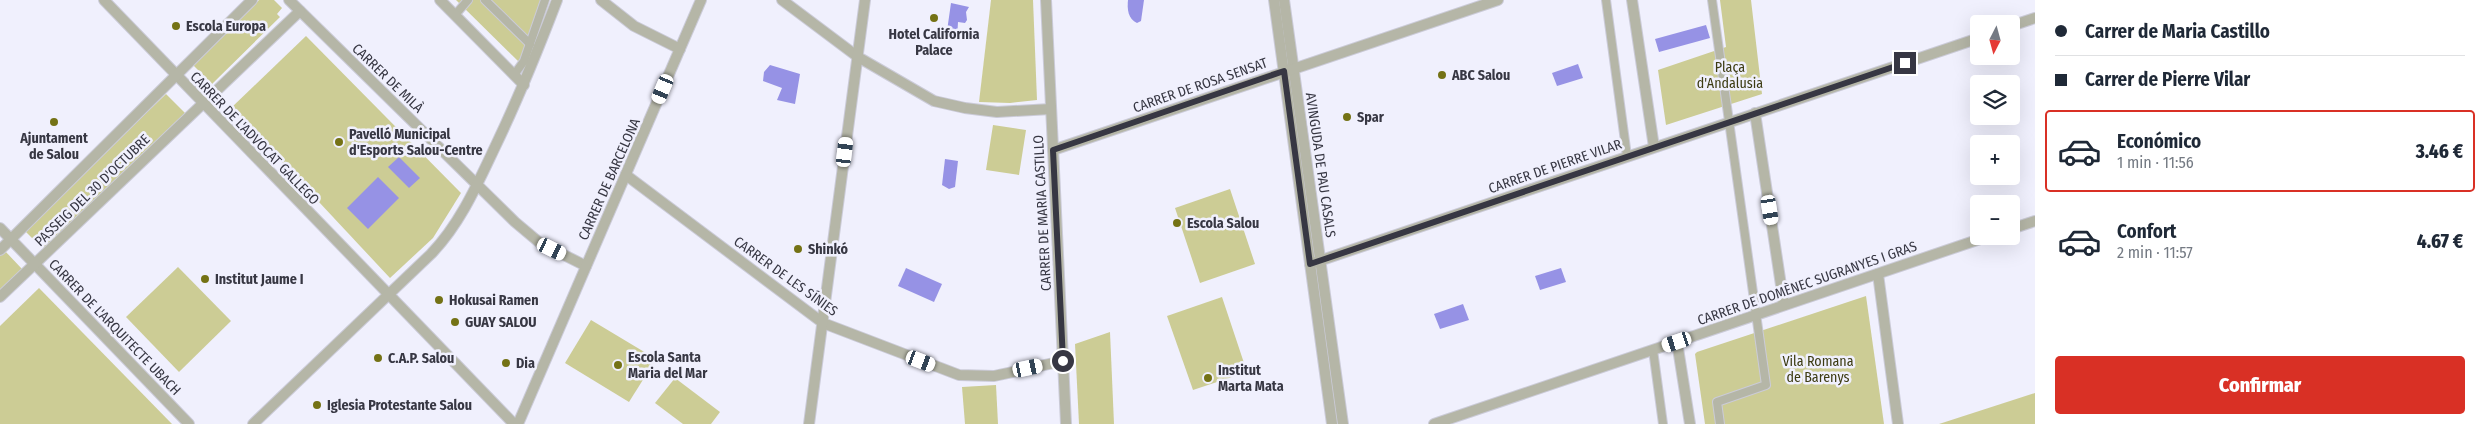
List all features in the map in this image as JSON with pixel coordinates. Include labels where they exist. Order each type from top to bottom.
[{"type":"street","name":"CARRER DE L'ADVOCAT GALLEGO","points":[[104,0],[514,424]]},
{"type":"street","name":"PASSEIG DEL 30 D'OCTUBRE","points":[[0,250],[252,0]]},
{"type":"street","name":"CARRER DE MILÀ","points":[[289,0],[465,175],[478,185],[515,222],[540,243],[586,266]]},
{"type":"street","points":[[440,0],[524,86]]},
{"type":"street","points":[[455,15],[468,0]]},
{"type":"street","points":[[514,75],[524,61],[545,0]]},
{"type":"street","points":[[253,424],[441,243],[478,185],[524,86],[558,0]]},
{"type":"street","points":[[602,0],[634,26],[680,49]]},
{"type":"street","name":"CARRER DE BARCELONA","points":[[518,424],[701,0]]},
{"type":"street","points":[[782,0],[858,57],[934,101],[965,108],[997,112],[1051,109]]},
{"type":"street","points":[[809,424],[865,0]]},
{"type":"street","name":"CARRER DE MARIA CASTILLO","points":[[1046,0],[1066,424]]},
{"type":"street","name":"AVINGUDA DE PAU CASALS","points":[[1274,0],[1288,70],[1316,262],[1343,424]]},
{"type":"street","name":"AVINGUDA DE PAU CASALS","points":[[1284,0],[1288,70]]},
{"type":"street","name":"CARRER DE ROSA SENSAT","points":[[1053,150],[1498,0]]},
{"type":"street","points":[[1606,0],[1627,156]]},
{"type":"street","points":[[1632,0],[1654,147]]},
{"type":"street","points":[[1712,0],[1766,385],[1717,402],[1720,424]]},
{"type":"street","points":[[487,1],[530,44]]},
{"type":"street","name":"PASSEIG DEL 30 D'OCTUBRE","points":[[0,297],[202,102],[300,11]]},
{"type":"street","points":[[2020,23],[2035,18]]},
{"type":"street","name":"CARRER DE PIERRE VILAR","points":[[1316,262],[1970,41]]},
{"type":"street","points":[[1755,114],[1784,305]]},
{"type":"street","name":"CARRER DE LES SÍNIES","points":[[626,175],[822,323],[954,374],[994,376],[1063,361]]},
{"type":"street","points":[[2020,226],[2035,221]]},
{"type":"street","name":"CARRER DE L'ARQUITECTE UBACH","points":[[0,228],[189,424]]},
{"type":"street","name":"CARRER DE DOMÈNEC SUGRANYES I GRAS","points":[[1434,424],[1970,243]]},
{"type":"street","name":"AVINGUDA DE PAU CASALS","points":[[1316,262],[1332,424]]},
{"type":"street","points":[[1878,274],[1898,424]]},
{"type":"street","points":[[1677,342],[1690,424]]},
{"type":"street","points":[[1652,350],[1663,424]]},
{"type":"green space","points":[[259,0],[274,0],[282,8],[277,14],[280,17],[212,84],[193,65]]},
{"type":"green space","points":[[456,0],[541,0],[519,62]]},
{"type":"green space","points":[[991,0],[1033,0],[1037,100],[1010,103],[979,102]]},
{"type":"green space","name":"Plaça d'Andalusia","points":[[1720,0],[1751,0],[1762,94],[1666,125],[1658,70],[1726,47]]},
{"type":"green space","name":"Pavelló Municipal d'Esports Salou-Centre","points":[[306,36],[461,193],[433,238],[390,278],[231,108]]},
{"type":"green space","points":[[166,94],[185,113],[43,249],[24,230]]},
{"type":"green space","points":[[993,125],[1026,130],[1019,175],[986,170]]},
{"type":"green space","points":[[1230,189],[1255,264],[1200,283],[1175,208]]},
{"type":"green space","points":[[5,251],[23,270],[0,292],[0,255]]},
{"type":"green space","points":[[178,267],[231,321],[179,372],[126,317]]},
{"type":"green space","points":[[39,288],[172,424],[0,424],[0,326]]},
{"type":"green space","name":"Vila Romana de Barenys","points":[[1866,296],[1884,424],[1705,424],[1695,354],[1697,352]]},
{"type":"green space","points":[[1222,297],[1247,372],[1193,390],[1167,316]]},
{"type":"green space","points":[[591,320],[656,359],[629,402],[565,363]]},
{"type":"green space","points":[[1110,332],[1114,424],[1079,424],[1075,344]]},
{"type":"green space","points":[[675,378],[720,412],[711,424],[683,424],[655,403]]},
{"type":"green space","points":[[996,385],[998,424],[965,424],[962,387]]},
{"type":"green space","points":[[2035,393],[2035,424],[1939,424]]},
{"type":"shaded area","points":[[1128,0],[1144,0],[1141,21],[1137,23],[1129,13]]},
{"type":"shaded area","points":[[951,3],[969,7],[966,12],[967,20],[965,23],[958,22],[957,39],[952,41],[946,38]]},
{"type":"shaded area","points":[[1706,25],[1710,38],[1659,52],[1655,39]]},
{"type":"shaded area","points":[[1578,64],[1583,78],[1557,86],[1552,73]]},
{"type":"shaded area","points":[[770,65],[800,74],[795,104],[777,100],[782,88],[763,81],[764,72]]},
{"type":"shaded area","points":[[399,157],[420,178],[409,188],[388,167]]},
{"type":"shaded area","points":[[945,159],[958,161],[955,187],[949,189],[942,185]]},
{"type":"shaded area","points":[[378,177],[399,198],[368,229],[347,208]]},
{"type":"shaded area","points":[[906,268],[942,284],[934,302],[898,286]]},
{"type":"shaded area","points":[[1561,268],[1566,282],[1540,290],[1535,276]]},
{"type":"shaded area","points":[[1463,304],[1469,320],[1440,329],[1434,314]]},
{"type":"place","name":"Hotel California Palace","points":[[934,18]]},
{"type":"place","name":"Escola Europa","points":[[176,26]]},
{"type":"place","name":"ABC Salou","points":[[1442,75]]},
{"type":"place","name":"Spar","points":[[1347,117]]},
{"type":"place","name":"Ajuntament de Salou","points":[[54,122]]},
{"type":"place","name":"Pavelló Municipal d'Esports Salou-Centre","points":[[339,142]]},
{"type":"place","name":"Escola Salou","points":[[1177,223]]},
{"type":"place","name":"Shinkó","points":[[798,249]]},
{"type":"place","name":"Institut Jaume I","points":[[205,279]]},
{"type":"place","name":"Hokusai Ramen","points":[[439,300]]},
{"type":"place","name":"GUAY SALOU","points":[[455,322]]},
{"type":"place","name":"C.A.P. Salou","points":[[378,358]]},
{"type":"place","name":"Dia","points":[[506,363]]},
{"type":"place","name":"Escola Santa Maria del Mar","points":[[618,365]]},
{"type":"place","name":"Institut Marta Mata","points":[[1208,378]]},
{"type":"place","name":"Iglesia Protestante Salou","points":[[317,405]]},
{"type":"route","points":[[1063,361],[1053,150],[1284,71],[1310,264],[1905,63]]}]
